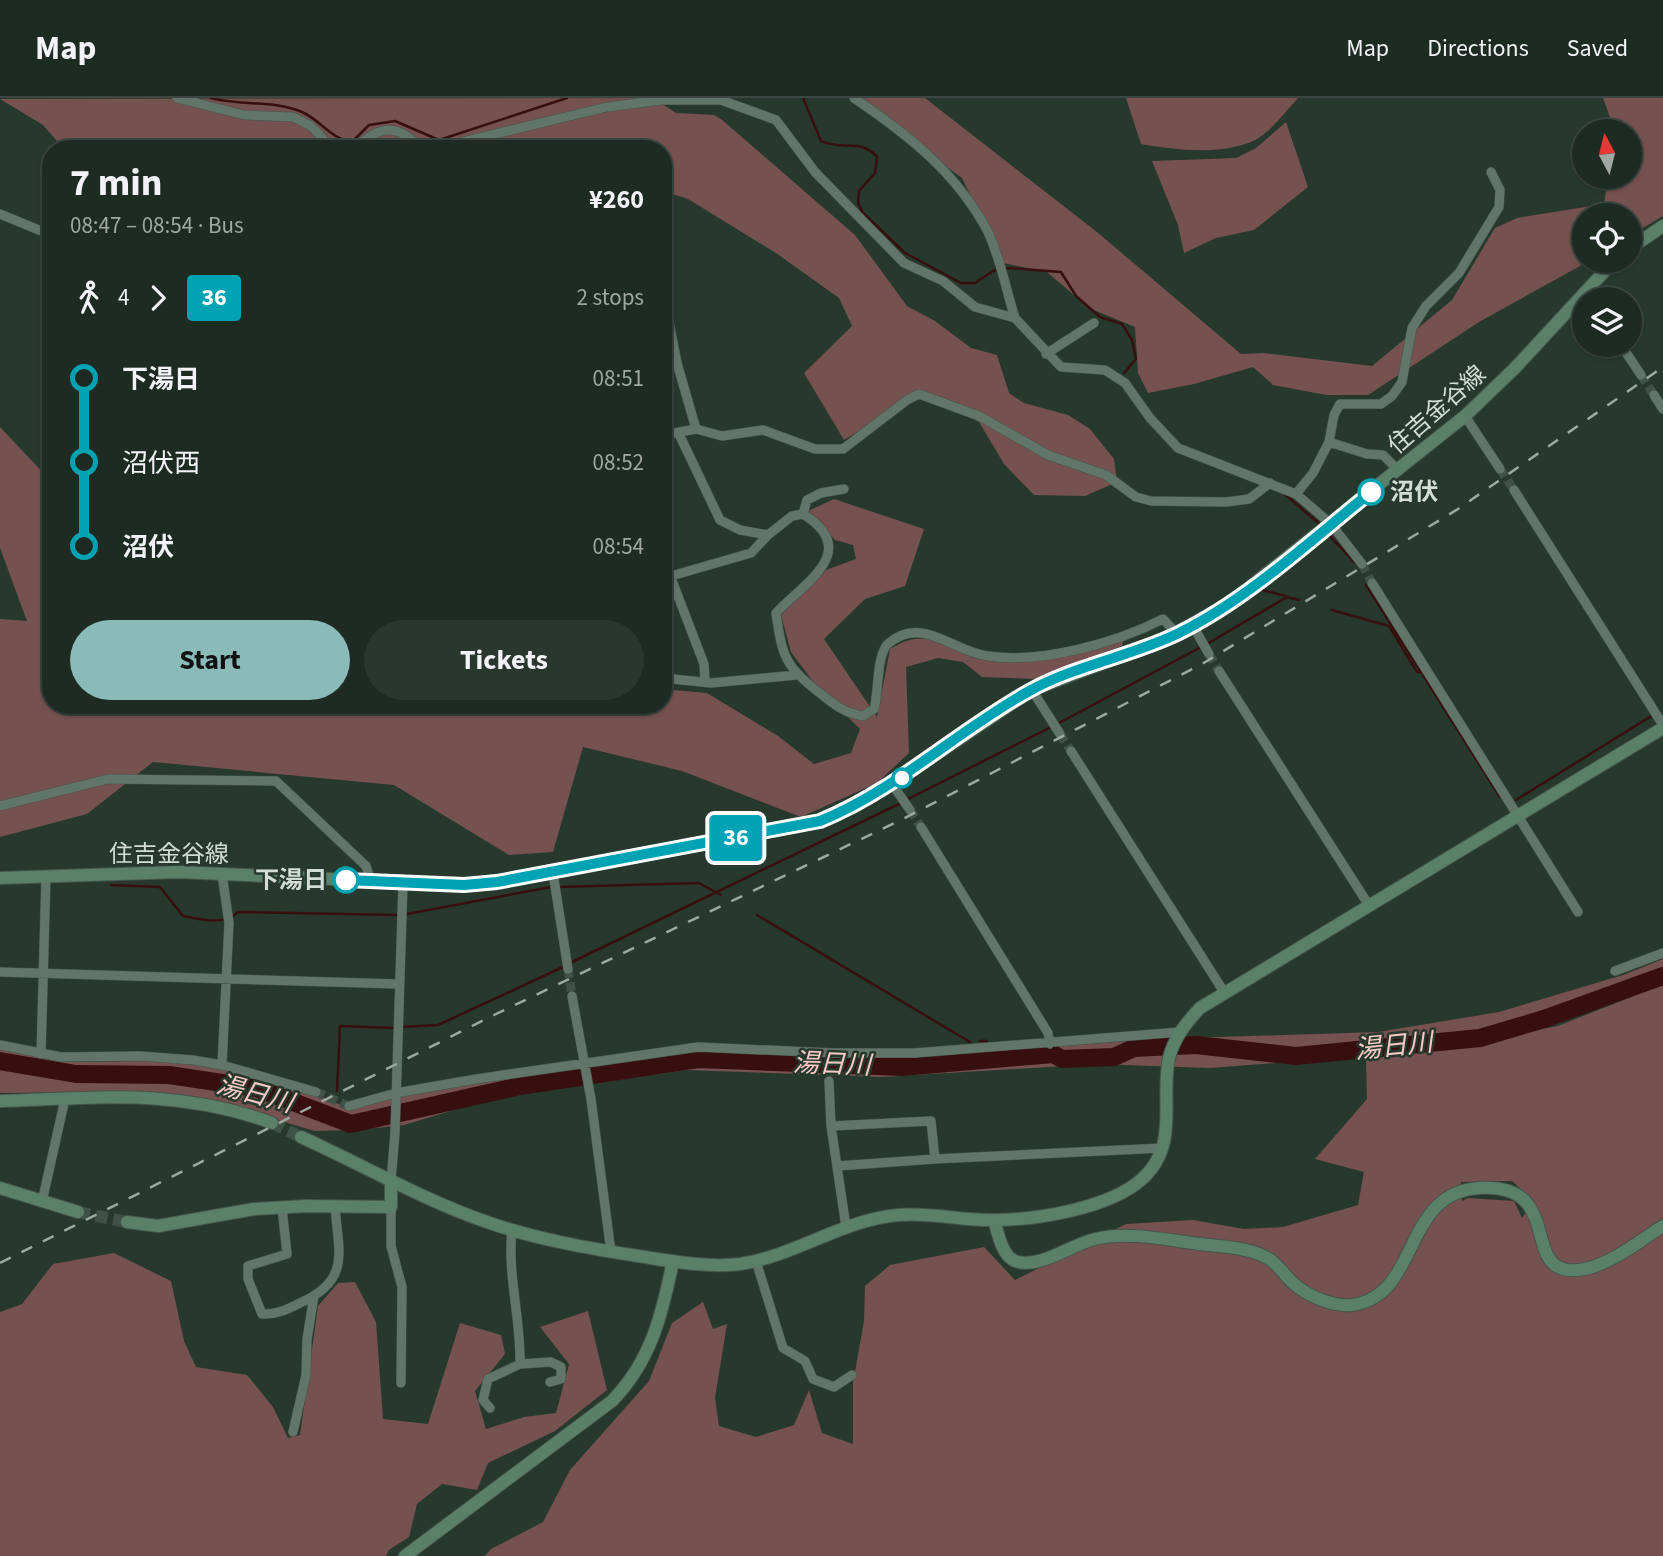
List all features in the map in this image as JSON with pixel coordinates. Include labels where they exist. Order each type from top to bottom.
[{"type":"street","points":[[177,98],[244,115],[293,117],[311,126],[324,140]]},
{"type":"street","points":[[854,98],[923,149],[955,183],[987,231],[1015,318],[1046,354],[1061,367],[1105,370],[1125,383],[1150,418],[1178,448],[1296,494],[1331,524],[1362,564]]},
{"type":"street","points":[[470,140],[607,107],[662,100],[721,100],[776,120],[814,172],[904,263],[943,281],[975,307],[1015,318]]},
{"type":"street","points":[[366,140],[387,130],[404,133],[414,140]]},
{"type":"street","points":[[1296,494],[1313,473],[1329,442],[1334,415],[1340,404],[1381,404],[1392,396],[1402,382],[1412,328],[1426,306],[1459,273],[1499,207],[1500,190],[1491,172]]},
{"type":"street","points":[[0,214],[42,231]]},
{"type":"street","points":[[1642,240],[1663,226]]},
{"type":"street","name":"住吉金谷線","points":[[1594,287],[1605,273]]},
{"type":"street","name":"住吉金谷線","points":[[0,878],[179,872],[464,885],[555,882],[820,821],[855,807],[1032,690],[1177,634],[1227,605],[1465,416],[1572,311]]},
{"type":"street","points":[[1046,354],[1094,323]]},
{"type":"street","points":[[672,338],[696,429]]},
{"type":"street","points":[[1629,357],[1642,375]]},
{"type":"street","points":[[672,433],[696,429],[722,436],[763,430],[816,449],[843,449],[907,400],[919,394],[979,415],[1048,455],[1106,475],[1136,497],[1151,501],[1226,502],[1249,499],[1270,483]]},
{"type":"street","points":[[1465,416],[1500,469]]},
{"type":"street","points":[[678,432],[720,520],[740,530],[768,535]]},
{"type":"street","points":[[1329,442],[1367,454],[1383,455],[1399,471]]},
{"type":"street","points":[[803,514],[807,500],[821,493],[844,489]]},
{"type":"street","points":[[302,1137],[461,1212],[512,1230],[611,1252],[714,1264],[756,1261],[846,1227],[899,1215],[994,1220],[1044,1216],[1115,1196],[1142,1179],[1163,1148],[1169,1114],[1168,1071],[1179,1034],[1200,1008],[1519,815],[1659,720],[1514,490]]},
{"type":"street","points":[[672,576],[751,553],[792,516],[803,514]]},
{"type":"street","points":[[803,514],[827,535],[830,549],[817,575],[776,612],[781,647],[796,675],[845,713],[863,716],[874,709],[882,652],[887,644],[905,634],[927,632],[985,656],[1011,658],[1041,655],[1131,636],[1163,619],[1177,634]]},
{"type":"street","points":[[672,579],[704,664],[705,682]]},
{"type":"street","points":[[1372,583],[1578,912]]},
{"type":"street","points":[[1192,626],[1206,648]]},
{"type":"street","points":[[1219,670],[1370,907]]},
{"type":"street","points":[[672,679],[705,682],[796,675]]},
{"type":"street","points":[[1032,690],[1060,734]]},
{"type":"street","points":[[1071,751],[1224,992]]},
{"type":"street","points":[[0,806],[108,779],[276,781],[366,866],[371,881]]},
{"type":"street","points":[[892,784],[910,810]]},
{"type":"street","points":[[920,827],[1048,1033],[1050,1044]]},
{"type":"street","points":[[222,874],[228,920],[222,1065]]},
{"type":"street","points":[[41,1054],[46,876]]},
{"type":"street","points":[[555,882],[568,970]]},
{"type":"street","points":[[401,1383],[401,1287],[391,1246],[391,1180],[403,883]]},
{"type":"street","points":[[1615,971],[1663,953]]},
{"type":"street","points":[[0,972],[398,984]]},
{"type":"street","points":[[572,996],[586,1088],[591,1099],[611,1252]]},
{"type":"street","points":[[349,1105],[396,1094],[583,1061],[698,1047],[832,1053],[915,1053],[1179,1034]]},
{"type":"street","points":[[0,1045],[41,1054],[90,1058],[140,1056],[222,1065],[316,1093]]},
{"type":"street","points":[[829,1081],[831,1126],[846,1227]]},
{"type":"street","points":[[0,1101],[178,1098],[237,1110],[272,1123]]},
{"type":"street","points":[[42,1202],[65,1099]]},
{"type":"street","points":[[831,1126],[931,1121],[934,1159]]},
{"type":"street","points":[[836,1166],[1163,1148]]},
{"type":"street","points":[[0,1188],[78,1212]]},
{"type":"street","points":[[994,1220],[1005,1250],[1012,1259],[1023,1263],[1036,1262],[1074,1245],[1098,1238],[1126,1236],[1213,1246],[1256,1254],[1272,1261],[1294,1285],[1316,1298],[1352,1305],[1380,1296],[1399,1271],[1427,1216],[1441,1202],[1466,1190],[1507,1188],[1520,1195],[1529,1203],[1536,1217],[1552,1263],[1564,1271],[1587,1269],[1621,1254],[1663,1226]]},
{"type":"street","points":[[127,1222],[158,1226],[282,1208],[335,1205],[391,1207]]},
{"type":"street","points":[[282,1208],[287,1254],[248,1266],[248,1279],[261,1314],[275,1315],[314,1296],[338,1268],[341,1235],[335,1205]]},
{"type":"street","points":[[512,1230],[509,1261],[521,1330],[520,1364]]},
{"type":"street","points":[[405,1556],[612,1401],[627,1385],[650,1349],[663,1312],[673,1261]]},
{"type":"street","points":[[756,1261],[783,1348],[805,1361],[813,1379],[834,1387],[852,1375]]},
{"type":"street","points":[[293,1432],[306,1375],[307,1339],[314,1296]]},
{"type":"street","points":[[490,1408],[483,1401],[488,1379],[520,1364],[551,1362],[561,1367],[561,1379],[550,1382]]},
{"type":"shaded area","points":[[653,98],[676,113],[714,115],[855,235],[907,306],[935,321],[971,348],[997,355],[1009,393],[1024,403],[1068,415],[1090,429],[1114,459],[1117,482],[1085,496],[1034,495],[1004,464],[979,422],[919,394],[844,440],[804,373],[852,326],[839,298],[776,253],[688,199],[672,194],[672,140],[56,140],[43,125],[0,99]]},
{"type":"shaded area","points":[[853,98],[925,98],[1097,232],[1241,354],[1263,353],[1372,366],[1452,300],[1495,228],[1517,218],[1572,209],[1572,270],[1479,322],[1368,395],[1326,395],[1273,385],[1253,367],[1194,384],[1148,393],[1138,373],[1135,327],[1089,308],[1047,272],[1003,263],[962,178]]},
{"type":"shaded area","points":[[1126,98],[1298,98],[1261,137],[1228,148],[1198,150],[1141,144]]},
{"type":"shaded area","points":[[1603,98],[1663,98],[1663,216],[1642,228],[1642,203],[1604,203],[1606,189],[1642,189],[1642,119],[1611,119]]},
{"type":"shaded area","points":[[1286,122],[1308,187],[1254,230],[1216,238],[1184,253],[1178,225],[1152,161],[1236,158],[1256,148]]},
{"type":"shaded area","points":[[0,427],[42,471],[42,714],[672,714],[672,690],[707,693],[778,736],[814,764],[851,753],[860,729],[817,687],[791,652],[781,615],[826,570],[856,559],[853,545],[835,540],[808,511],[834,499],[924,529],[905,586],[865,599],[824,639],[877,717],[890,649],[905,641],[930,639],[975,658],[1006,662],[1040,659],[1123,641],[1122,646],[1036,679],[982,677],[963,662],[938,658],[906,667],[909,753],[877,783],[801,817],[682,771],[583,747],[553,852],[509,855],[394,785],[153,762],[87,814],[0,837],[0,619],[27,621],[0,548]]},
{"type":"shaded area","points":[[1663,959],[1663,1218],[1641,1246],[1663,1233],[1663,1556],[485,1556],[491,1549],[543,1522],[570,1470],[649,1381],[672,1323],[703,1302],[713,1329],[727,1324],[715,1398],[719,1426],[756,1437],[794,1425],[809,1390],[822,1433],[853,1444],[853,1383],[864,1321],[865,1286],[890,1265],[984,1247],[1015,1280],[1126,1224],[1193,1220],[1244,1229],[1283,1227],[1358,1205],[1364,1172],[1315,1159],[1367,1099],[1366,1060],[1459,1044],[1343,1058],[1210,1068],[1097,1064],[881,1077],[687,1070],[494,1098],[404,1125],[356,1130],[315,1131],[194,1096],[111,1092],[0,1093],[0,1049],[65,1062],[147,1061],[225,1066],[304,1089],[350,1109],[442,1086],[639,1058],[722,1050],[857,1059],[905,1058],[1155,1039],[1378,1032],[1499,1012],[1623,975]],"holes":[[[1646,991],[1558,1026],[1501,1037],[1546,1025]],[[1512,1181],[1534,1201],[1522,1218],[1514,1201],[1468,1198],[1462,1201],[1461,1182]]]},
{"type":"shaded area","points":[[114,1253],[171,1281],[184,1341],[196,1367],[247,1375],[273,1407],[288,1438],[300,1435],[318,1306],[338,1283],[355,1282],[376,1322],[383,1419],[428,1424],[460,1323],[501,1335],[505,1354],[475,1391],[486,1429],[524,1417],[556,1413],[569,1364],[540,1327],[588,1311],[607,1390],[555,1431],[488,1463],[477,1490],[442,1484],[417,1504],[409,1537],[389,1550],[386,1556],[0,1556],[0,1312],[22,1304],[53,1264]]},
{"type":"waterway","points":[[211,98],[292,108],[346,140]]},
{"type":"waterway","points":[[439,140],[567,98]]},
{"type":"waterway","points":[[803,98],[821,141],[858,146],[871,151],[877,157],[875,173],[859,191],[858,202],[862,212],[905,253],[961,283],[975,283],[993,271],[1009,268],[1061,272],[1076,296],[1100,317],[1122,324],[1132,340],[1136,359],[1124,373]]},
{"type":"waterway","points":[[354,140],[369,125],[395,121],[439,140]]},
{"type":"waterway","points":[[1283,493],[1321,525]]},
{"type":"waterway","points":[[1327,533],[1355,563]]},
{"type":"waterway","points":[[1366,585],[1500,797]]},
{"type":"waterway","points":[[1262,590],[1286,596]]},
{"type":"waterway","points":[[1207,644],[1287,597],[1299,600]]},
{"type":"waterway","points":[[1332,610],[1389,626],[1417,672],[1420,672]]},
{"type":"waterway","points":[[1059,723],[1201,647]]},
{"type":"waterway","points":[[1516,800],[1653,715]]},
{"type":"waterway","points":[[908,799],[1051,727]]},
{"type":"waterway","points":[[570,963],[901,803]]},
{"type":"waterway","points":[[558,887],[699,883],[721,895]]},
{"type":"waterway","points":[[111,885],[160,887],[183,916],[204,920],[227,919],[238,912],[396,915]]},
{"type":"waterway","points":[[407,914],[551,887]]},
{"type":"waterway","points":[[757,915],[970,1042]]},
{"type":"waterway","points":[[401,1027],[438,1025],[563,967]]},
{"type":"waterway","name":"湯日川","points":[[0,1061],[76,1074],[169,1075],[256,1088],[351,1124],[520,1086],[698,1059],[902,1067],[1053,1054],[1062,1059],[1114,1057],[1134,1048],[1196,1045],[1296,1056],[1480,1038],[1544,1019],[1663,976]]},
{"type":"waterway","points":[[337,1091],[340,1026],[394,1028]]},
{"type":"waterway","points":[[980,1041],[987,1041]]},
{"type":"tunnel","points":[[1641,375],[1654,395]]},
{"type":"tunnel","points":[[1500,469],[1514,490]]},
{"type":"tunnel","points":[[1362,564],[1372,583]]},
{"type":"tunnel","points":[[1209,654],[1219,671]]},
{"type":"tunnel","points":[[1060,734],[1071,751]]},
{"type":"tunnel","points":[[910,810],[921,827]]},
{"type":"tunnel","points":[[568,969],[572,996]]},
{"type":"tunnel","points":[[316,1092],[349,1106]]},
{"type":"tunnel","points":[[272,1123],[301,1137]]},
{"type":"tunnel","points":[[78,1212],[127,1222]]},
{"type":"railway","points":[[0,1263],[494,1015],[903,819],[1202,664],[1458,509],[1663,367]]},
{"type":"bus line","name":"36","points":[[346,880],[464,885],[497,882],[820,821],[855,807],[1032,690],[1159,642],[1192,626],[1227,605],[1371,492]]},
{"type":"place","name":"沼伏","points":[[1371,492]]},
{"type":"place","name":"下湯日","points":[[346,880]]}]
